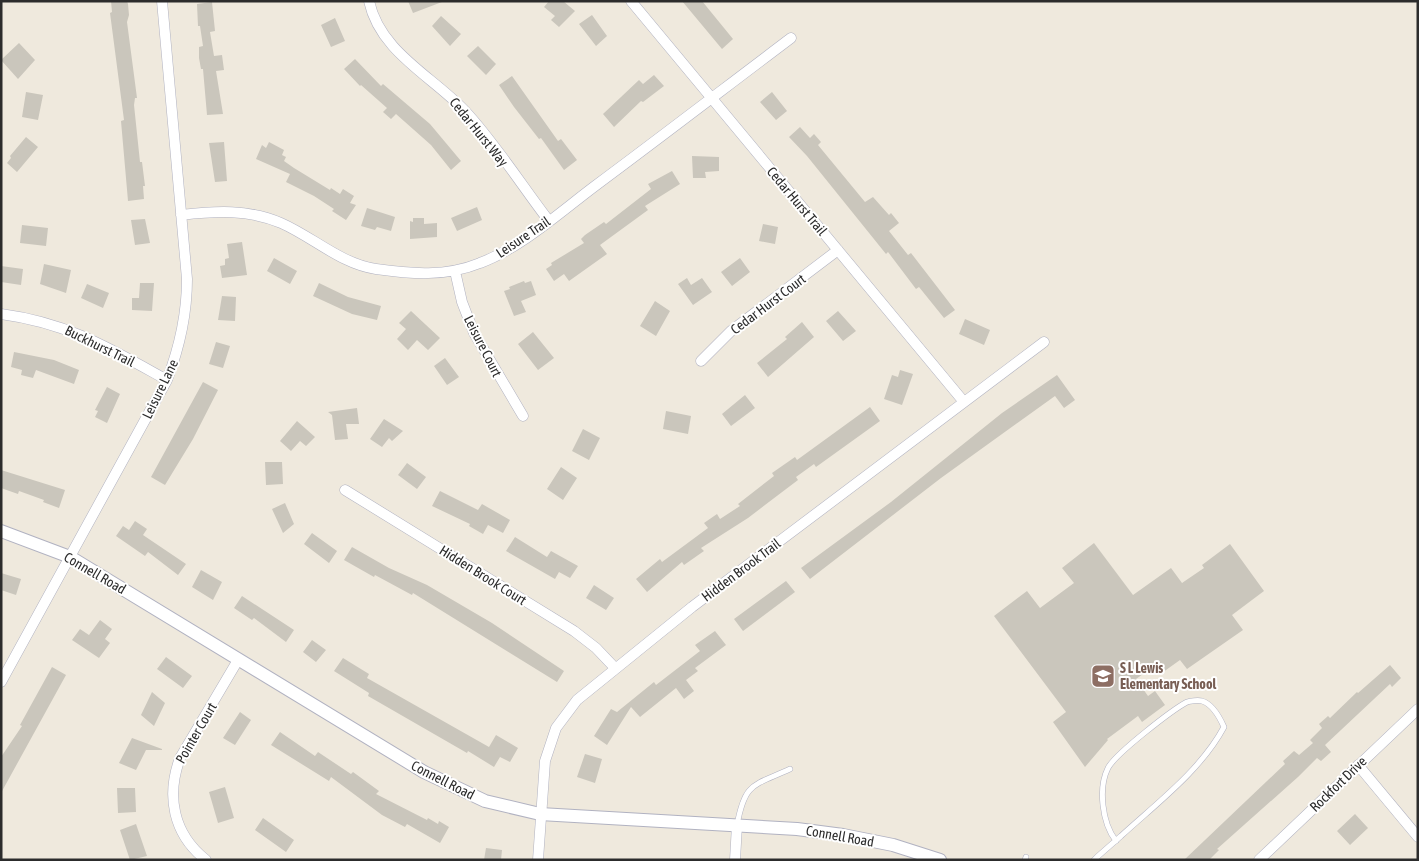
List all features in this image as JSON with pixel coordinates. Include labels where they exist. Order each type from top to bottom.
[{"type":"street","name":"Leisure Lane","points":[[1,682],[167,380],[180,345],[187,307],[187,279],[162,1]]},
{"type":"street","name":"Cedar Hurst Way","points":[[369,1],[378,26],[391,44],[466,112],[549,221]]},
{"type":"street","name":"Cedar Hurst Trail","points":[[631,1],[964,402]]},
{"type":"street","name":"Leisure Trail","points":[[181,215],[220,211],[252,214],[282,224],[337,255],[371,268],[413,275],[455,271],[479,264],[501,254],[549,221],[791,38]]},
{"type":"street","name":"Cedar Hurst Court","points":[[701,361],[731,330],[838,250]]},
{"type":"street","name":"Leisure Court","points":[[455,271],[462,302],[474,333],[522,416]]},
{"type":"street","name":"Buckhurst Trail","points":[[1,314],[63,327],[94,340],[167,380]]},
{"type":"street","name":"Hidden Brook Trail","points":[[538,860],[545,761],[556,728],[577,700],[692,607],[1044,342]]},
{"type":"street","name":"Hidden Brook Court","points":[[345,490],[574,631],[596,648],[615,668]]},
{"type":"street","name":"Connell Road","points":[[1,531],[70,557],[424,772],[485,801],[540,814],[797,829],[844,835],[893,845],[940,860]]},
{"type":"street","name":"Pointer Court","points":[[206,860],[188,842],[175,819],[171,795],[173,775],[180,758],[238,660]]},
{"type":"street","name":"Rockfort Drive","points":[[1259,860],[1418,709]]},
{"type":"street","points":[[1358,765],[1418,837]]},
{"type":"street","points":[[735,860],[737,825]]},
{"type":"lane","points":[[1094,860],[1116,841],[1198,764],[1217,740],[1224,727],[1210,707],[1202,701],[1189,701],[1163,718],[1110,764],[1102,785],[1105,814],[1110,834],[1116,841]]},
{"type":"lane","points":[[737,825],[742,802],[748,791],[754,786],[790,769]]},
{"type":"building","points":[[111,1],[127,1],[128,4],[129,15],[127,22],[137,98],[135,98],[134,105],[140,162],[142,162],[145,186],[143,186],[144,199],[128,201],[121,121],[124,120],[110,13],[112,12]]},
{"type":"building","points":[[408,1],[442,1],[442,2],[413,13]]},
{"type":"building","points":[[549,1],[563,1],[575,11],[559,27],[551,20],[555,16],[544,7]]},
{"type":"building","points":[[682,1],[702,1],[733,39],[722,49]]},
{"type":"building","points":[[212,2],[215,31],[210,32],[214,56],[222,55],[224,70],[216,71],[223,114],[207,115],[203,69],[201,69],[199,58],[199,47],[203,46],[200,26],[198,26],[197,4]]},
{"type":"building","points":[[592,15],[607,36],[596,46],[579,24]]},
{"type":"building","points":[[441,16],[461,34],[450,46],[432,26]]},
{"type":"building","points":[[335,18],[345,41],[331,47],[321,25]]},
{"type":"building","points":[[19,43],[35,60],[18,79],[1,60]]},
{"type":"building","points":[[478,46],[496,64],[486,75],[467,56]]},
{"type":"building","points":[[355,59],[381,86],[383,84],[430,124],[461,161],[451,170],[431,145],[396,114],[391,119],[383,112],[387,108],[360,86],[344,69]]},
{"type":"building","points":[[654,75],[664,86],[643,102],[641,101],[614,127],[603,114],[639,80],[643,84]]},
{"type":"building","points":[[512,76],[558,141],[561,139],[577,160],[564,170],[499,85]]},
{"type":"building","points":[[26,92],[43,95],[38,120],[22,117]]},
{"type":"building","points":[[772,92],[787,111],[776,120],[760,102]]},
{"type":"building","points":[[800,127],[810,138],[814,134],[821,142],[818,145],[865,202],[873,197],[889,215],[891,213],[899,223],[889,231],[908,255],[911,253],[955,310],[944,318],[919,287],[916,289],[888,252],[886,254],[807,156],[789,137]]},
{"type":"building","points":[[26,137],[38,147],[17,172],[7,163],[11,158],[10,156]]},
{"type":"building","points":[[224,142],[227,181],[215,182],[209,143]]},
{"type":"building","points":[[269,142],[284,150],[282,155],[286,157],[284,161],[294,168],[330,190],[331,188],[340,194],[343,189],[354,196],[350,203],[356,205],[346,220],[332,211],[334,209],[314,196],[286,182],[290,174],[256,159],[262,145],[266,148]]},
{"type":"building","points":[[692,156],[719,157],[719,171],[705,172],[706,178],[693,178]]},
{"type":"building","points":[[672,171],[680,184],[645,206],[648,210],[600,245],[607,254],[569,281],[564,274],[554,281],[546,269],[552,265],[551,263],[584,243],[581,239],[585,235],[604,222],[606,224],[651,189],[648,184]]},
{"type":"building","points":[[477,207],[482,220],[457,231],[451,218]]},
{"type":"building","points":[[367,208],[395,217],[391,231],[377,227],[375,230],[361,226]]},
{"type":"building","points":[[413,218],[424,218],[424,224],[437,223],[437,237],[410,239],[410,221],[413,222]]},
{"type":"building","points":[[145,219],[150,243],[135,245],[131,220]]},
{"type":"building","points":[[763,224],[778,227],[775,244],[759,241]]},
{"type":"building","points":[[22,225],[48,228],[46,246],[20,243]]},
{"type":"building","points":[[242,242],[247,275],[222,278],[220,266],[225,265],[225,259],[229,258],[227,244]]},
{"type":"building","points":[[274,258],[297,271],[290,284],[267,271]]},
{"type":"building","points":[[740,258],[750,272],[732,286],[721,272]]},
{"type":"building","points":[[44,264],[71,270],[66,293],[40,284]]},
{"type":"building","points":[[1,266],[23,269],[21,285],[1,282]]},
{"type":"building","points":[[687,278],[691,285],[702,278],[712,292],[693,305],[678,284]]},
{"type":"building","points":[[524,281],[525,283],[531,281],[536,295],[521,301],[526,312],[514,316],[504,291]]},
{"type":"building","points":[[140,283],[154,283],[152,311],[132,310],[132,298],[139,298]]},
{"type":"building","points":[[319,283],[348,297],[381,306],[377,320],[352,314],[313,296]]},
{"type":"building","points":[[87,284],[109,293],[103,308],[81,298]]},
{"type":"building","points":[[222,296],[236,297],[235,321],[218,320]]},
{"type":"building","points":[[655,301],[670,311],[656,336],[640,326]]},
{"type":"building","points":[[411,311],[440,338],[428,350],[417,340],[408,350],[397,339],[406,329],[399,323]]},
{"type":"building","points":[[838,311],[856,331],[843,341],[826,321]]},
{"type":"building","points":[[965,319],[990,330],[984,345],[959,334]]},
{"type":"building","points":[[802,322],[814,337],[768,377],[757,363],[787,339],[785,337]]},
{"type":"building","points":[[533,332],[554,358],[538,370],[518,344]]},
{"type":"building","points":[[216,342],[230,346],[223,368],[209,364]]},
{"type":"building","points":[[14,352],[54,360],[79,370],[74,384],[36,370],[33,378],[21,375],[22,370],[11,367]]},
{"type":"building","points":[[445,358],[459,377],[447,385],[434,366]]},
{"type":"building","points":[[900,370],[913,374],[902,405],[884,399],[892,375],[898,377]]},
{"type":"building","points":[[1057,375],[1075,400],[1064,408],[1055,396],[941,478],[810,579],[801,568],[891,502],[1002,413]]},
{"type":"building","points":[[203,382],[218,390],[193,439],[165,485],[151,477]]},
{"type":"building","points":[[107,387],[120,394],[107,423],[95,417],[98,411],[95,410]]},
{"type":"building","points":[[745,395],[755,408],[731,426],[722,414]]},
{"type":"building","points":[[870,407],[880,421],[816,467],[814,464],[796,477],[798,480],[748,518],[701,548],[704,551],[684,565],[682,562],[647,592],[636,579],[660,559],[662,562],[708,528],[704,523],[717,514],[720,519],[740,506],[738,504],[774,476],[772,473],[795,457],[797,460]]},
{"type":"building","points":[[357,408],[359,424],[346,424],[348,439],[335,440],[332,415],[328,412]]},
{"type":"building","points":[[666,411],[691,416],[688,434],[663,429]]},
{"type":"building","points":[[384,419],[403,431],[392,441],[389,438],[382,447],[370,439]]},
{"type":"building","points":[[297,421],[315,437],[306,446],[300,441],[291,451],[280,441]]},
{"type":"building","points":[[583,429],[600,438],[589,460],[572,451]]},
{"type":"building","points":[[265,462],[282,462],[283,484],[266,485]]},
{"type":"building","points":[[407,463],[426,477],[417,489],[398,475]]},
{"type":"building","points":[[561,467],[577,478],[563,500],[547,489]]},
{"type":"building","points":[[1,470],[65,490],[59,508],[19,491],[18,494],[1,488]]},
{"type":"building","points":[[440,491],[478,510],[482,504],[510,520],[503,533],[488,525],[483,534],[469,526],[470,524],[432,506]]},
{"type":"building","points":[[285,503],[294,524],[283,533],[272,509]]},
{"type":"building","points":[[135,521],[147,529],[143,535],[186,564],[178,575],[148,552],[145,556],[116,536],[123,526],[129,530]]},
{"type":"building","points":[[312,533],[337,551],[329,563],[304,544]]},
{"type":"building","points":[[515,537],[547,557],[551,551],[578,566],[570,578],[559,572],[555,579],[506,551]]},
{"type":"building","points":[[1094,543],[1133,595],[1171,568],[1182,583],[1204,568],[1202,565],[1230,544],[1264,591],[1232,615],[1243,630],[1187,669],[1180,660],[1159,675],[1153,667],[1136,679],[1148,696],[1155,691],[1165,705],[1142,722],[1138,716],[1107,739],[1085,767],[1053,722],[1066,712],[994,616],[1027,591],[1040,608],[1074,583],[1062,568]]},
{"type":"building","points":[[352,547],[389,568],[427,585],[492,623],[564,671],[557,682],[413,593],[412,595],[375,575],[374,577],[344,560]]},
{"type":"building","points":[[201,570],[222,582],[213,600],[192,587]]},
{"type":"building","points":[[1,573],[21,579],[16,595],[1,590]]},
{"type":"building","points":[[786,581],[795,592],[743,631],[734,619]]},
{"type":"building","points":[[594,585],[614,598],[606,610],[586,598]]},
{"type":"building","points":[[242,596],[294,630],[286,642],[254,618],[252,620],[234,608]]},
{"type":"building","points":[[100,620],[112,629],[105,639],[110,643],[99,658],[72,640],[80,629],[89,635]]},
{"type":"building","points":[[715,631],[726,645],[695,668],[698,671],[686,680],[694,691],[684,699],[676,688],[640,717],[631,707],[607,745],[594,736],[611,709],[617,712],[654,682],[656,685],[700,651],[695,645]]},
{"type":"building","points":[[312,640],[326,650],[316,662],[303,652]]},
{"type":"building","points":[[166,657],[192,676],[183,688],[157,669]]},
{"type":"building","points":[[343,658],[369,674],[367,678],[489,747],[496,735],[518,748],[510,762],[500,757],[494,767],[368,696],[369,693],[334,671]]},
{"type":"building","points":[[1390,665],[1401,678],[1392,687],[1390,684],[1325,745],[1331,752],[1321,761],[1317,758],[1217,849],[1219,850],[1209,860],[1184,860],[1285,764],[1283,761],[1294,751],[1299,755],[1313,743],[1310,740],[1322,728],[1319,724],[1328,716],[1330,718],[1357,692]]},
{"type":"building","points":[[52,667],[66,675],[1,793],[1,757],[22,726],[20,725]]},
{"type":"building","points":[[152,692],[165,703],[154,726],[141,715]]},
{"type":"building","points":[[240,712],[251,720],[235,745],[223,738]]},
{"type":"building","points":[[280,732],[315,756],[318,752],[351,774],[353,772],[379,791],[376,794],[427,820],[428,818],[438,824],[439,821],[449,827],[440,843],[407,824],[405,827],[382,815],[331,777],[329,781],[271,745]]},
{"type":"building","points":[[132,738],[162,750],[146,750],[136,770],[119,763]]},
{"type":"building","points":[[585,754],[602,759],[595,783],[577,777]]},
{"type":"building","points":[[225,787],[234,818],[218,823],[209,792]]},
{"type":"building","points":[[117,788],[135,788],[136,812],[118,813]]},
{"type":"building","points":[[1355,814],[1368,828],[1350,845],[1337,831]]},
{"type":"building","points":[[263,818],[294,840],[286,852],[255,830]]},
{"type":"building","points":[[136,824],[147,856],[130,860],[120,830]]},
{"type":"building","points":[[486,848],[502,850],[501,860],[484,860]]},
{"type":"place","name":"S L Lewis Elementary School","points":[[1103,676]]}]
